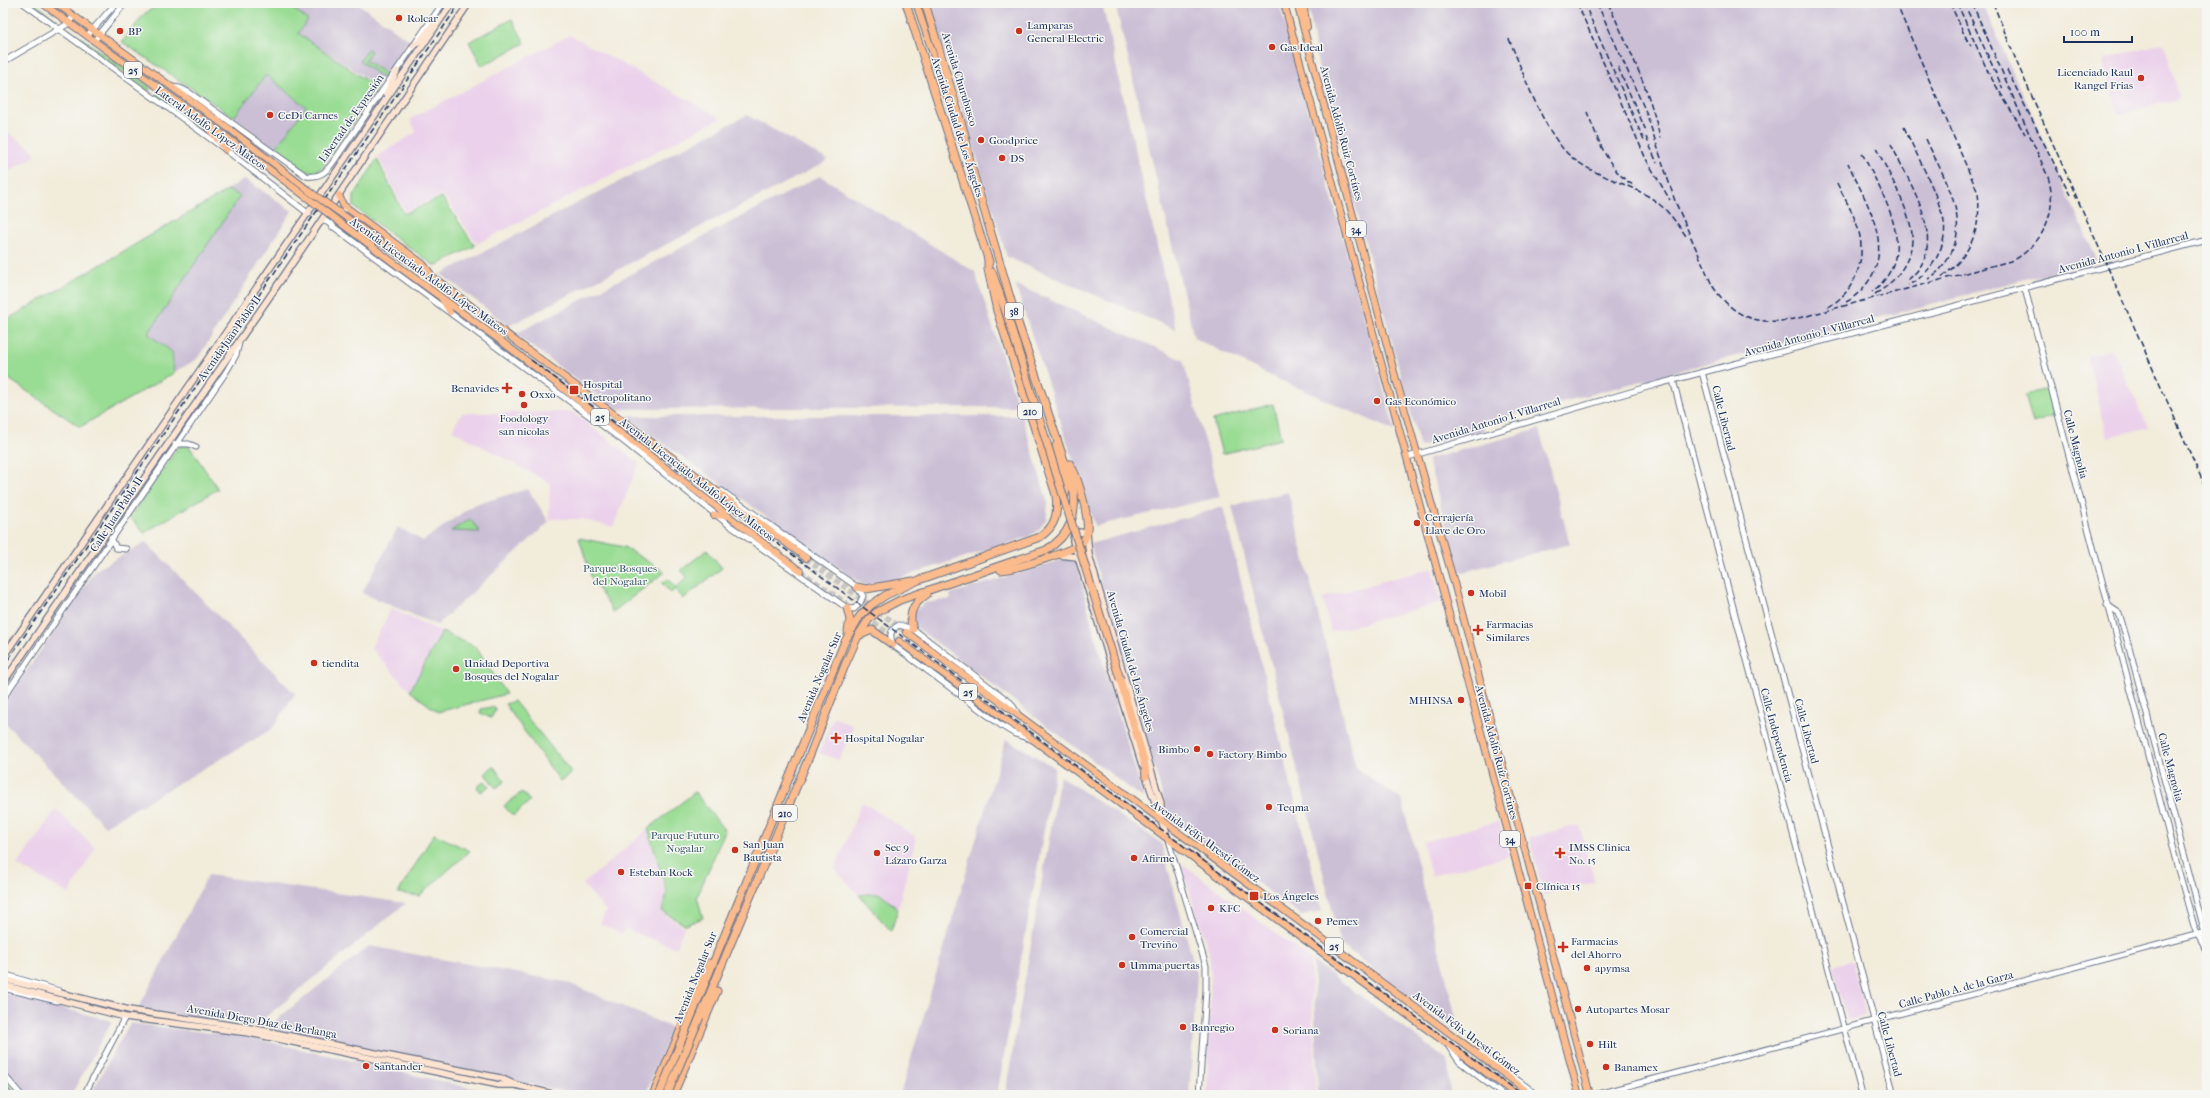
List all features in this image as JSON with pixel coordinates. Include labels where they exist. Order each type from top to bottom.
[{"type":"highway","name":"Avenida Ciudad de Los Ángeles","points":[[906,3],[988,259]]},
{"type":"highway","name":"Avenida Churubusco","points":[[926,3],[965,135],[970,162]]},
{"type":"highway","name":"Avenida Ciudad de Los Ángeles","points":[[970,162],[1014,311],[1064,458]]},
{"type":"highway","points":[[988,259],[1009,320],[1120,678],[1144,760],[1146,776]]},
{"type":"highway","name":"Avenida Nogalar Sur","points":[[659,1095],[845,641],[860,616],[871,605],[886,595],[919,580],[1040,537],[1052,527],[1056,517],[1056,496],[994,298],[988,269],[988,259]]},
{"type":"highway","points":[[1055,434],[1057,453],[1067,492],[1062,496],[1056,496]]},
{"type":"highway","points":[[990,569],[1010,568],[1053,555],[1084,541],[1087,533],[1086,516],[1078,481],[1072,467],[1064,458]]},
{"type":"highway","name":"Avenida Nogalar Sur","points":[[667,1095],[724,962],[858,636],[869,619],[877,612],[893,603],[1046,550],[1058,542],[1067,530],[1074,513],[1075,496],[1064,458]]},
{"type":"highway","points":[[857,587],[866,589],[919,580]]},
{"type":"highway","points":[[913,628],[910,619],[912,608],[921,598],[934,589]]},
{"type":"highway","points":[[845,641],[850,620],[847,608]]},
{"type":"highway","points":[[858,636],[865,631],[872,630],[896,643]]},
{"type":"highway","points":[[653,1095],[703,973],[718,950]]},
{"type":"highway","points":[[673,1095],[720,981],[724,962]]},
{"type":"highway","points":[[663,1068],[664,1075],[668,1079],[675,1080],[680,1076]]},
{"type":"main road","name":"Avenida Licenciado Adolfo López Mateos","points":[[42,3],[201,118],[398,266],[501,341],[800,571]]},
{"type":"main road","name":"Avenida Licenciado Adolfo López Mateos","points":[[56,3],[171,88],[231,130],[309,191],[405,259],[430,274],[516,341],[806,558]]},
{"type":"main road","name":"Avenida Juan Pablo II","points":[[3,657],[452,3]]},
{"type":"main road","name":"Avenida Juan Pablo II","points":[[3,682],[323,219],[469,3]]},
{"type":"main road","name":"38","points":[[916,3],[970,162]]},
{"type":"main road","name":"Avenida Adolfo Ruiz Cortínes","points":[[1284,3],[1343,227],[1402,437]]},
{"type":"main road","name":"Avenida Adolfo Ruiz Cortínes","points":[[1297,3],[1394,372],[1418,454]]},
{"type":"main road","points":[[1303,3],[1310,52]]},
{"type":"main road","points":[[413,46],[418,44],[447,11]]},
{"type":"main road","points":[[380,108],[397,71]]},
{"type":"main road","points":[[201,118],[226,150]]},
{"type":"main road","points":[[339,195],[341,202],[347,208],[423,264],[430,274]]},
{"type":"main road","points":[[442,298],[450,312]]},
{"type":"main road","name":"Avenida Adolfo Ruíz Cortines","points":[[1402,437],[1578,1095]]},
{"type":"main road","name":"Avenida Adolfo Ruíz Cortines","points":[[1418,454],[1590,1095]]},
{"type":"main road","points":[[705,507],[706,499]]},
{"type":"main road","points":[[714,515],[727,516]]},
{"type":"main road","points":[[1075,546],[1074,535],[1078,532],[1087,533]]},
{"type":"main road","name":"Avenida Ciudad de Los Ángeles","points":[[1087,533],[1089,555],[1161,804],[1162,820]]},
{"type":"main road","name":"Avenida Ciudad de Los Ángeles","points":[[1075,546],[1146,776],[1168,840]]},
{"type":"main road","points":[[1053,555],[1070,555],[1078,558]]},
{"type":"main road","name":"Avenida Félix Uresti Gómez","points":[[906,632],[1143,808],[1162,820],[1326,940],[1532,1095]]},
{"type":"main road","name":"Avenida Félix Uresti Gómez","points":[[896,643],[1037,742],[1318,951],[1517,1095]]},
{"type":"main road","points":[[1143,808],[1150,804],[1153,797]]},
{"type":"main road","points":[[1318,951],[1326,940]]},
{"type":"main road","name":"Avenida Diego Díaz de Berlanga","points":[[3,979],[125,1017],[249,1033],[499,1085],[516,1085]]},
{"type":"main road","name":"Avenida Diego Díaz de Berlanga","points":[[3,985],[35,989]]},
{"type":"main road","name":"Avenida Diego Díaz de Berlanga","points":[[65,998],[129,1010],[250,1028],[340,1045],[500,1078],[516,1085],[556,1095]]},
{"type":"main road","points":[[315,1046],[318,1044],[340,1045]]},
{"type":"main road","points":[[358,1056],[363,1052],[374,1052]]},
{"type":"main road","points":[[423,1069],[428,1067],[445,1070],[453,1068]]},
{"type":"main road","points":[[449,1074],[458,1073],[460,1070]]},
{"type":"main road","points":[[474,1072],[475,1076],[499,1085]]},
{"type":"street","name":"Lateral Adolfo López Mateos","points":[[23,3],[226,150],[308,214]]},
{"type":"street","points":[[87,36],[116,3]]},
{"type":"street","points":[[94,41],[124,3]]},
{"type":"street","name":"Libertad de Expresión","points":[[171,88],[183,89],[306,176],[315,176],[327,170],[443,3]]},
{"type":"street","points":[[3,62],[59,29],[68,23],[74,16]]},
{"type":"street","points":[[332,227],[335,214],[347,208]]},
{"type":"street","points":[[323,219],[622,440],[714,515],[847,608],[854,609],[862,599],[862,593],[857,587],[718,488],[710,485]]},
{"type":"street","name":"Avenida Antonio I. Villarreal","points":[[1408,456],[1702,372],[2025,289],[2207,240]]},
{"type":"street","name":"Calle Magnolia","points":[[2025,289],[2107,605],[2197,935],[2203,941],[2207,954]]},
{"type":"street","name":"Calle Juan Pablo II","points":[[3,698],[95,565],[111,538],[175,444],[226,372],[236,355],[240,339]]},
{"type":"street","name":"Calle Libertad","points":[[1702,372],[1894,1095]]},
{"type":"street","name":"Calle Independencia","points":[[1673,380],[1862,1095]]},
{"type":"street","points":[[175,444],[190,444],[196,447]]},
{"type":"street","points":[[111,538],[116,548],[126,549]]},
{"type":"street","name":"Calle Magnolia","points":[[2107,605],[2119,613],[2124,628],[2206,933],[2203,941]]},
{"type":"street","points":[[896,643],[890,636],[895,627],[903,624],[913,628],[1012,703],[1020,717]]},
{"type":"street","name":"Avenida Ciudad de Los Ángeles","points":[[1168,840],[1206,966],[1199,1095]]},
{"type":"street","name":"Calle Pablo A. de la Garza","points":[[1594,1095],[2206,933]]},
{"type":"street","points":[[3,974],[52,988],[65,998]]},
{"type":"street","points":[[3,988],[50,1000],[65,998]]},
{"type":"street","points":[[84,1095],[125,1017]]},
{"type":"street","points":[[1449,1047],[1459,1061],[1503,1095]]},
{"type":"street","points":[[1473,1050],[1486,1057],[1538,1095]]},
{"type":"street","points":[[3,1074],[21,1095]]},
{"type":"street","points":[[3,1087],[9,1095]]},
{"type":"shaded area","points":[[286,3],[357,3],[409,40],[378,86],[298,33],[308,20]]},
{"type":"shaded area","points":[[930,3],[1102,3],[1176,330],[1007,257]]},
{"type":"shaded area","points":[[1115,3],[1279,3],[1395,431],[1269,375],[1194,338]]},
{"type":"shaded area","points":[[1308,3],[1982,3],[2097,260],[1483,423],[1484,430],[1420,447],[1318,65]]},
{"type":"shaded area","points":[[570,35],[721,118],[477,244],[443,194],[405,212],[378,156],[416,132],[410,119]]},
{"type":"shaded area","name":"Licenciado Raul Rangel Frias","points":[[2162,43],[2165,45],[2179,95],[2178,99],[2121,114],[2118,113],[2103,62],[2105,59]]},
{"type":"shaded area","points":[[266,75],[306,107],[275,149],[234,117]]},
{"type":"shaded area","points":[[747,115],[828,160],[509,326],[441,274]]},
{"type":"shaded area","points":[[3,129],[34,151],[35,156],[3,175]]},
{"type":"shaded area","points":[[820,176],[975,272],[1017,403],[1012,407],[616,409],[515,334]]},
{"type":"shaded area","points":[[245,179],[292,211],[197,359],[80,427],[3,375],[3,322]]},
{"type":"shaded area","points":[[1015,284],[1183,360],[1220,497],[1095,526]]},
{"type":"shaded area","points":[[2113,350],[2148,427],[2108,438],[2087,356]]},
{"type":"shaded area","points":[[572,412],[639,463],[613,527],[581,519],[549,519],[550,483],[452,430],[462,413]]},
{"type":"shaded area","points":[[625,416],[1022,416],[1048,504],[1046,520],[1038,531],[1028,537],[877,585],[863,585]]},
{"type":"shaded area","points":[[1539,429],[1570,544],[1459,573],[1428,459]]},
{"type":"shaded area","points":[[528,489],[549,522],[437,625],[362,593],[398,527],[423,541],[473,505]]},
{"type":"shaded area","points":[[1288,492],[1356,768],[1402,800],[1460,1034],[1341,945],[1232,506]]},
{"type":"shaded area","points":[[1223,507],[1322,911],[1301,915],[1169,818],[1090,544]]},
{"type":"shaded area","points":[[146,542],[295,694],[272,729],[105,826],[3,721],[3,705],[96,570]]},
{"type":"shaded area","points":[[1068,558],[1077,564],[1094,633],[1144,799],[916,627],[914,621],[914,611],[925,603],[951,599],[950,594]]},
{"type":"shaded area","points":[[1432,568],[1441,602],[1331,632],[1322,598]]},
{"type":"shaded area","points":[[391,609],[442,632],[410,691],[371,648]]},
{"type":"shaded area","name":"Hospital Nogalar","points":[[834,717],[853,726],[839,760],[819,753]]},
{"type":"shaded area","points":[[1006,739],[1055,768],[997,1095],[900,1095]]},
{"type":"shaded area","points":[[1060,776],[1161,843],[1197,975],[1189,1095],[1005,1095]]},
{"type":"shaded area","name":"Sec 9 Lázaro Garza","points":[[862,802],[916,837],[898,909],[879,893],[858,894],[835,869]]},
{"type":"shaded area","points":[[56,809],[95,848],[69,894],[17,865]]},
{"type":"shaded area","points":[[1499,821],[1508,856],[1431,876],[1423,842]]},
{"type":"shaded area","name":"IMSS Clinica No. 15","points":[[1579,825],[1595,882],[1544,895],[1529,838]]},
{"type":"shaded area","points":[[647,830],[666,894],[661,912],[684,927],[676,948],[625,929],[622,934],[600,924],[606,911],[583,884]]},
{"type":"shaded area","points":[[1181,863],[1310,959],[1316,1095],[1207,1095],[1211,973],[1209,952]]},
{"type":"shaded area","points":[[208,875],[406,903],[256,1025],[137,1011]]},
{"type":"shaded area","points":[[369,946],[566,982],[673,1028],[645,1095],[581,1095],[266,1028]]},
{"type":"shaded area","points":[[1313,961],[1448,1060],[1450,1095],[1318,1095]]},
{"type":"shaded area","points":[[1849,961],[1852,962],[1866,1014],[1864,1016],[1849,1020],[1847,1019],[1833,967]]},
{"type":"shaded area","points":[[3,993],[112,1021],[71,1095],[23,1095],[3,1071]]},
{"type":"shaded area","points":[[130,1023],[251,1038],[502,1095],[90,1095]]},
{"type":"green space","points":[[26,3],[34,3],[53,17],[54,20],[52,21]]},
{"type":"green space","points":[[157,3],[286,3],[308,20],[298,33],[377,88],[322,168],[315,172],[304,172],[275,149],[306,107],[266,75],[234,117],[122,42],[145,13],[159,5]]},
{"type":"green space","points":[[512,19],[525,43],[482,66],[469,42]]},
{"type":"green space","points":[[69,29],[149,86],[150,90],[148,91],[67,32]]},
{"type":"green space","points":[[368,49],[371,51],[365,60],[386,74],[383,78],[360,61]]},
{"type":"green space","points":[[158,94],[196,121],[198,129],[157,99],[156,96]]},
{"type":"green space","points":[[377,159],[404,214],[442,197],[475,246],[435,266],[354,207],[354,196]]},
{"type":"green space","points":[[228,190],[240,196],[148,334],[172,352],[174,373],[80,427],[3,375],[3,322]]},
{"type":"green space","points":[[2046,389],[2048,390],[2054,416],[2033,423],[2025,395]]},
{"type":"green space","points":[[1273,404],[1281,439],[1222,454],[1213,420]]},
{"type":"green space","points":[[179,446],[189,446],[218,489],[144,533],[130,517]]},
{"type":"green space","points":[[470,519],[480,532],[451,531]]},
{"type":"green space","name":"Parque Bosques del Nogalar","points":[[579,538],[624,547],[665,572],[613,612],[592,579]]},
{"type":"green space","points":[[707,550],[722,568],[683,599],[675,589],[671,593],[662,583],[668,579],[676,588],[687,577],[681,570]]},
{"type":"green space","name":"Unidad Deportiva Bosques del Nogalar","points":[[442,632],[476,647],[506,694],[438,712],[410,691]]},
{"type":"green space","points":[[514,701],[572,773],[560,781],[505,704]]},
{"type":"green space","points":[[492,707],[496,709],[491,718],[480,713],[481,709]]},
{"type":"green space","points":[[493,766],[505,781],[496,788],[485,774]]},
{"type":"green space","points":[[485,781],[489,786],[481,792],[477,787]]},
{"type":"green space","points":[[522,792],[530,801],[513,816],[504,806]]},
{"type":"green space","name":"Parque Futuro Nogalar","points":[[695,792],[725,831],[697,897],[703,918],[685,925],[662,911],[667,893],[648,829]]},
{"type":"green space","points":[[434,834],[470,851],[419,896],[398,893]]},
{"type":"green space","points":[[879,893],[898,909],[891,931],[859,895]]},
{"type":"green space","points":[[3,1077],[18,1095],[13,1095],[3,1084]]},
{"type":"tunnel","points":[[806,558],[906,632]]},
{"type":"tunnel","points":[[800,571],[899,641]]},
{"type":"railway","points":[[3,667],[460,3]]},
{"type":"railway","points":[[1577,3],[1646,159],[1670,200]]},
{"type":"railway","points":[[1584,3],[1645,143]]},
{"type":"railway","points":[[1597,3],[1646,112],[1675,201],[1712,285],[1730,307],[1740,314],[1763,321],[1789,320],[1803,317],[2014,260],[2025,253],[2041,235],[2050,213],[2051,189],[2048,177],[1972,3]]},
{"type":"railway","points":[[1608,3],[1631,52],[1656,120],[1660,138]]},
{"type":"railway","points":[[1896,3],[1978,193],[1978,218],[1972,241],[1959,261],[1940,278]]},
{"type":"railway","points":[[1950,3],[1971,46]]},
{"type":"railway","points":[[1957,3],[1989,74],[2025,134]]},
{"type":"railway","points":[[1964,3],[2003,89]]},
{"type":"railway","points":[[1993,3],[2018,65],[2207,491]]},
{"type":"railway","points":[[1509,39],[1536,104],[1554,137],[1564,150],[1583,166],[1637,190],[1658,203],[1678,224],[1686,236]]},
{"type":"railway","points":[[1618,67],[1647,133]]},
{"type":"railway","points":[[2007,70],[2070,195]]},
{"type":"railway","points":[[1587,112],[1605,154],[1618,172],[1635,186]]},
{"type":"railway","points":[[1904,127],[1935,194],[1943,217],[1944,227],[1944,237],[1937,257],[1925,273],[1908,285]]},
{"type":"railway","points":[[1646,137],[1657,163]]},
{"type":"railway","points":[[1926,139],[1952,197],[1956,212],[1957,227],[1955,242],[1949,257],[1940,270],[1928,279]]},
{"type":"railway","points":[[1891,144],[1916,196],[1923,215],[1927,233],[1926,251],[1920,267],[1906,281]]},
{"type":"railway","points":[[1875,294],[1891,282],[1904,267],[1911,248],[1912,238],[1909,218],[1896,187],[1876,147]]},
{"type":"railway","points":[[1862,153],[1888,206],[1894,224],[1896,242],[1894,260],[1887,277],[1872,292]]},
{"type":"railway","points":[[1846,302],[1858,293],[1868,282],[1876,267],[1879,252],[1878,237],[1874,222],[1848,163]]},
{"type":"railway","points":[[1828,307],[1837,301],[1850,286],[1859,268],[1861,258],[1860,237],[1858,230],[1853,215],[1836,181]]},
{"type":"railway","points":[[531,360],[1216,870],[1523,1095]]},
{"type":"place","name":"Rolcar","points":[[399,18]]},
{"type":"place","name":"BP","points":[[120,31]]},
{"type":"place","name":"Lamparas General Electric","points":[[1019,31]]},
{"type":"place","name":"Gas Ideal","points":[[1272,47]]},
{"type":"place","name":"Licenciado Raul Rangel Frias","points":[[2141,78]]},
{"type":"place","name":"CeDi Carnes","points":[[270,115]]},
{"type":"place","name":"Goodprice","points":[[981,140]]},
{"type":"place","name":"DS","points":[[1002,158]]},
{"type":"place","name":"Benavides","points":[[507,388]]},
{"type":"place","name":"Hospital Metropolitano","points":[[574,390]]},
{"type":"place","name":"Oxxo","points":[[522,394]]},
{"type":"place","name":"Gas Económico","points":[[1377,401]]},
{"type":"place","name":"Foodology san nicolas","points":[[524,405]]},
{"type":"place","name":"Cerrajería Llave de Oro","points":[[1417,523]]},
{"type":"place","name":"Mobil","points":[[1471,593]]},
{"type":"place","name":"Farmacias Similares","points":[[1478,630]]},
{"type":"place","name":"tiendita","points":[[314,663]]},
{"type":"place","name":"Unidad Deportiva Bosques del Nogalar","points":[[456,669]]},
{"type":"place","name":"MHINSA","points":[[1461,700]]},
{"type":"place","name":"Hospital Nogalar","points":[[836,738]]},
{"type":"place","name":"Bimbo","points":[[1197,749]]},
{"type":"place","name":"Factory Bimbo","points":[[1210,754]]},
{"type":"place","name":"Teqma","points":[[1269,807]]},
{"type":"place","name":"San Juan Bautista","points":[[735,850]]},
{"type":"place","name":"Sec 9 Lázaro Garza","points":[[877,853]]},
{"type":"place","name":"IMSS Clinica No. 15","points":[[1560,853]]},
{"type":"place","name":"Afirme","points":[[1134,858]]},
{"type":"place","name":"Esteban Rock","points":[[621,872]]},
{"type":"place","name":"Clínica 15","points":[[1528,886]]},
{"type":"place","name":"Los Ángeles","points":[[1254,896]]},
{"type":"place","name":"KFC","points":[[1211,908]]},
{"type":"place","name":"Pemex","points":[[1318,921]]},
{"type":"place","name":"Comercial Treviño","points":[[1132,937]]},
{"type":"place","name":"Farmacias del Ahorro","points":[[1563,947]]},
{"type":"place","name":"Umma puertas","points":[[1122,965]]},
{"type":"place","name":"apymsa","points":[[1587,968]]},
{"type":"place","name":"Autopartes Mosar","points":[[1578,1009]]},
{"type":"place","name":"Banregio","points":[[1183,1027]]},
{"type":"place","name":"Soriana","points":[[1275,1030]]},
{"type":"place","name":"Hilt","points":[[1590,1044]]},
{"type":"place","name":"Santander","points":[[366,1066]]},
{"type":"place","name":"Banamex","points":[[1606,1067]]}]
